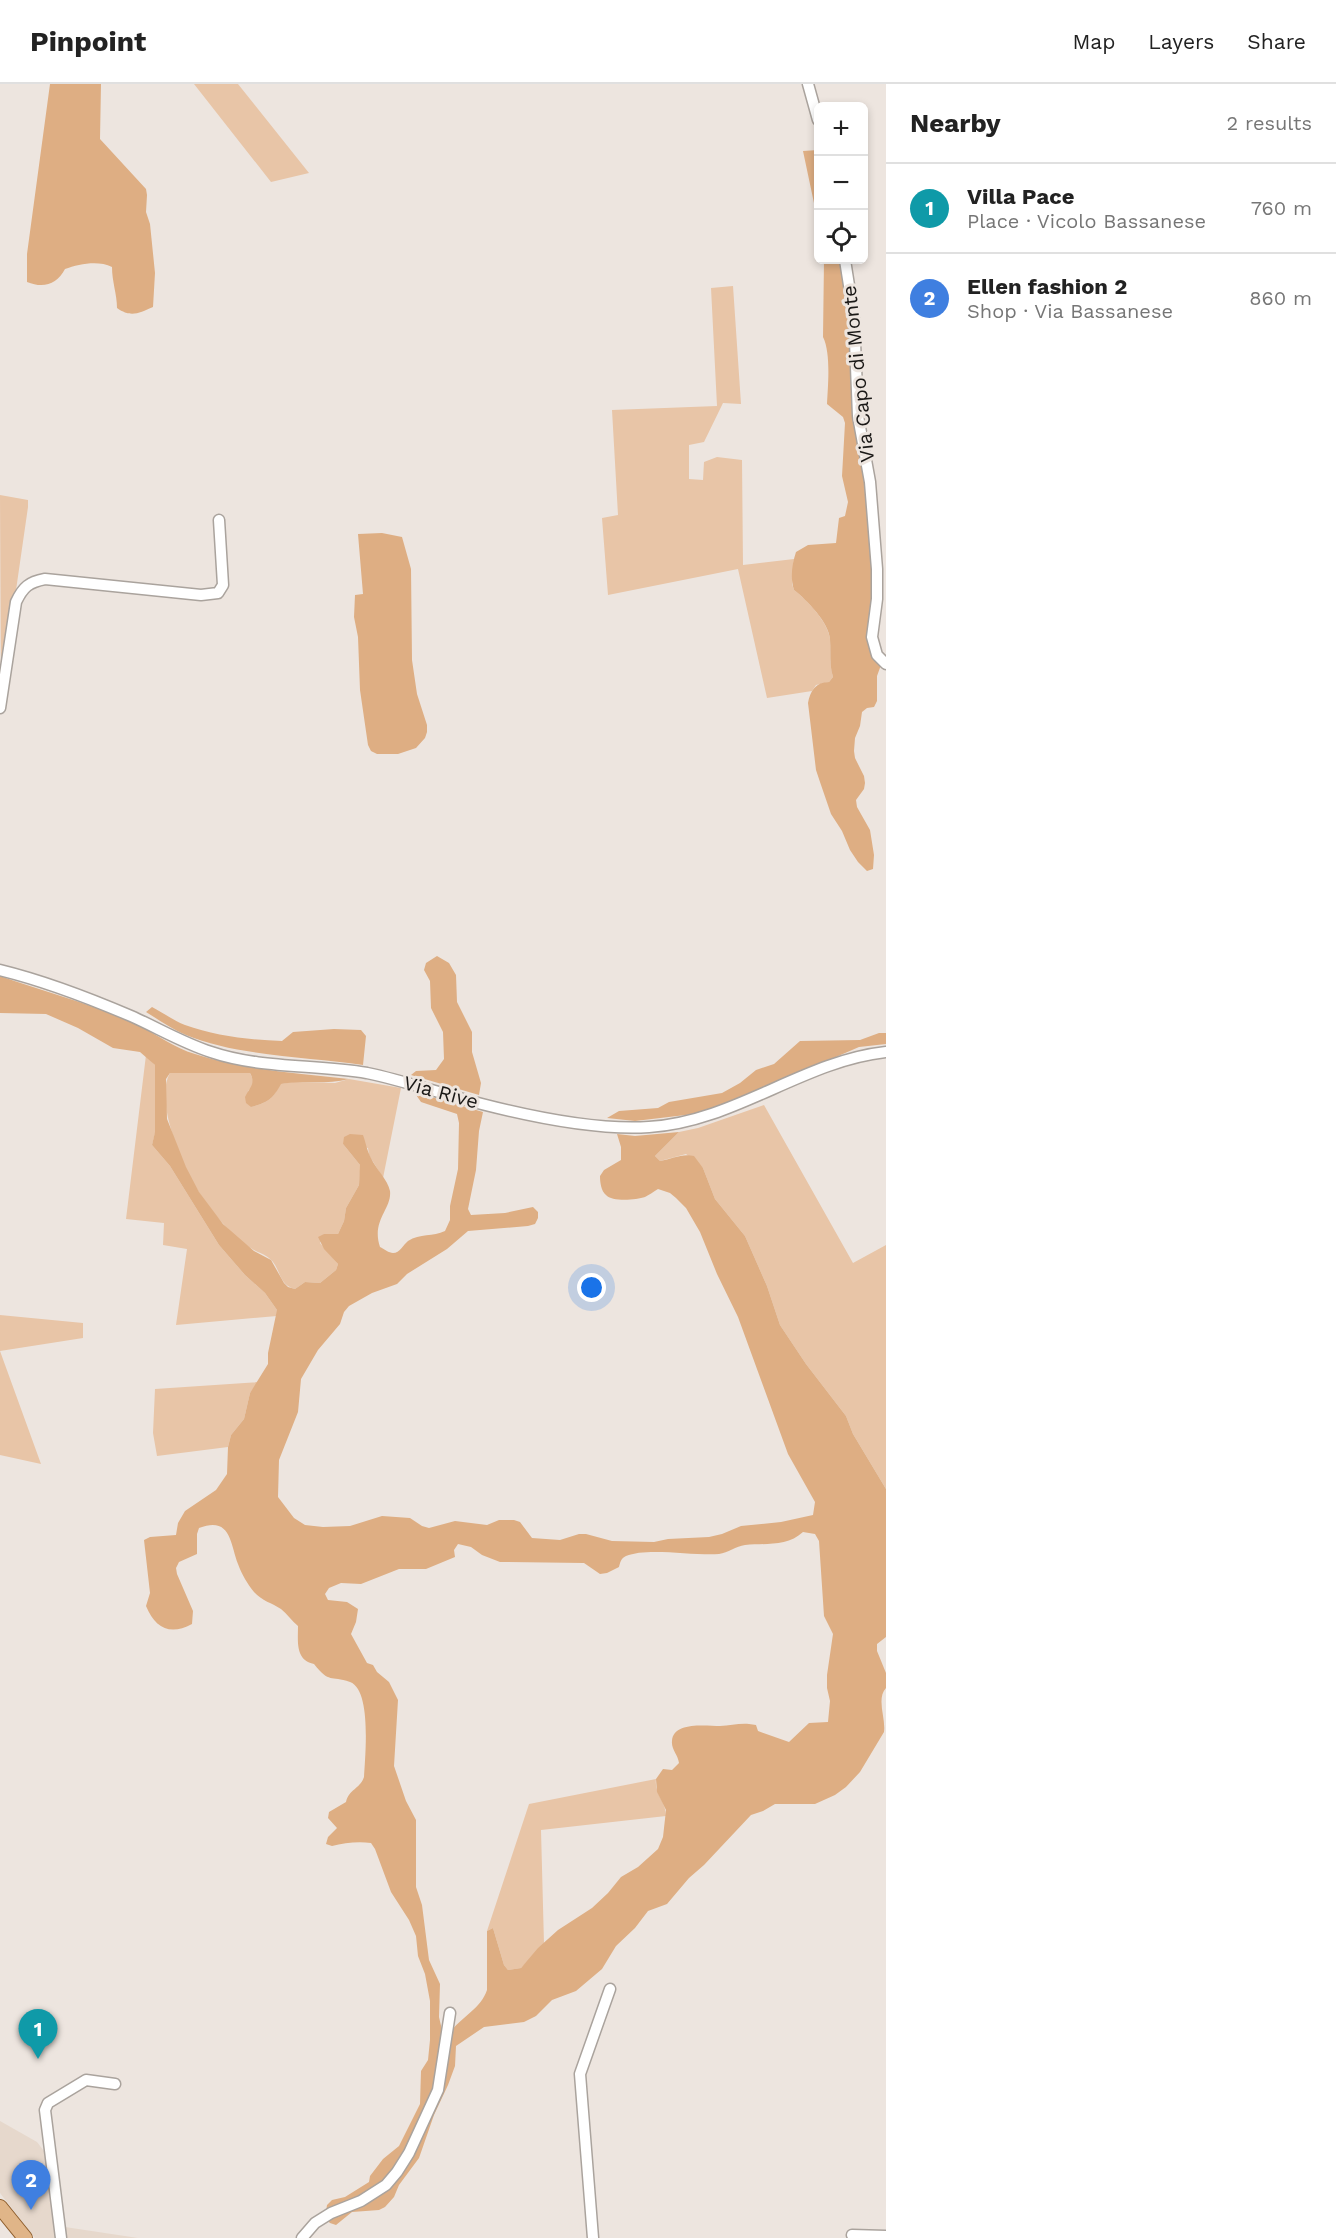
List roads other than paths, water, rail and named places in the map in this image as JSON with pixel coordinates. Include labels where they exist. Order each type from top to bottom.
[{"type":"main road","points":[[0,2207],[25,2238]]},
{"type":"street","points":[[808,84],[814,104]]},
{"type":"street","name":"Via Capo di Monte","points":[[846,264],[854,317],[858,416],[870,482],[877,569],[873,637],[877,655],[886,664]]},
{"type":"street","points":[[0,708],[16,602],[22,589],[31,581],[45,579],[201,596],[218,593],[223,585],[219,520]]},
{"type":"street","name":"Via Rive","points":[[0,970],[75,994],[222,1056],[248,1061],[367,1073],[509,1110],[615,1128],[681,1123],[746,1101],[843,1061],[886,1052]]},
{"type":"street","points":[[593,2238],[580,2074],[610,1989]]},
{"type":"street","points":[[302,2238],[315,2223],[361,2201],[386,2185],[397,2172],[409,2153],[438,2090],[450,2013]]},
{"type":"street","points":[[61,2238],[45,2110],[48,2103],[86,2080],[115,2084]]},
{"type":"street","points":[[852,2235],[886,2236]]},
{"type":"place","name":"Villa Pace","points":[[38,2059]]},
{"type":"place","name":"Ellen fashion 2","points":[[31,2210]]}]
